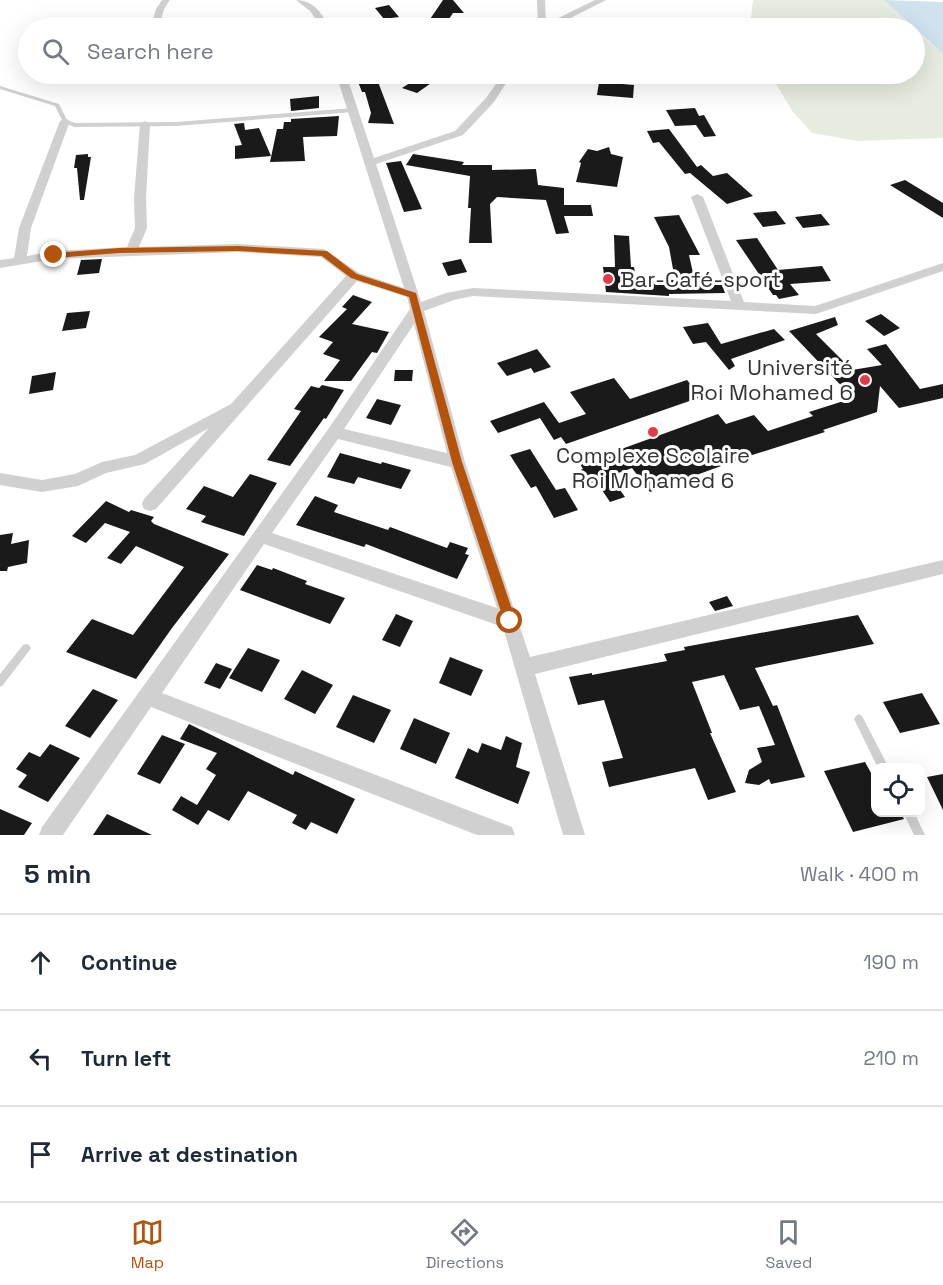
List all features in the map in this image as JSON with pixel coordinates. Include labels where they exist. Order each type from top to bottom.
[{"type":"street","points":[[158,18],[166,0]]},
{"type":"street","points":[[300,0],[313,9],[319,18]]},
{"type":"street","points":[[542,0],[543,18]]},
{"type":"street","points":[[564,18],[602,0]]},
{"type":"street","points":[[345,84],[415,302],[457,462],[510,621],[574,835]]},
{"type":"street","points":[[369,163],[459,133],[490,100],[500,84]]},
{"type":"street","points":[[20,261],[25,228],[65,121]]},
{"type":"street","points":[[131,250],[141,228],[140,198],[145,124]]},
{"type":"street","points":[[697,197],[739,306]]},
{"type":"street","points":[[0,264],[54,255],[131,250],[238,248],[324,253],[354,276],[415,302],[473,292],[816,310],[943,267]]},
{"type":"street","points":[[150,504],[354,276]]},
{"type":"street","points":[[50,835],[334,432],[415,302]]},
{"type":"street","points":[[0,479],[42,486],[78,480],[102,468],[139,460],[240,403]]},
{"type":"street","points":[[334,432],[457,462]]},
{"type":"street","points":[[261,536],[510,621]]},
{"type":"street","points":[[523,668],[943,567]]},
{"type":"street","points":[[149,697],[504,835]]},
{"type":"lane","points":[[0,87],[57,105],[65,121],[74,125],[217,121],[354,110]]},
{"type":"lane","points":[[0,682],[26,648]]},
{"type":"lane","points":[[859,719],[881,763]]},
{"type":"lane","points":[[910,817],[920,835]]},
{"type":"shaded area","points":[[753,0],[884,0],[903,18],[751,18]]},
{"type":"shaded area","points":[[925,38],[943,54],[943,138],[857,141],[812,133],[793,112],[776,84],[925,84]]},
{"type":"water","points":[[884,0],[943,2],[943,54],[925,38],[925,18],[904,18]]},
{"type":"building","points":[[443,0],[453,0],[464,13],[453,13],[450,18],[431,18]]},
{"type":"building","points":[[389,5],[399,17],[383,18],[375,8]]},
{"type":"building","points":[[359,84],[379,84],[394,124],[368,123],[371,113],[365,92],[362,92]]},
{"type":"building","points":[[408,84],[430,84],[417,93],[402,88]]},
{"type":"building","points":[[599,84],[634,85],[633,98],[597,95]]},
{"type":"building","points":[[319,96],[319,108],[291,111],[290,99]]},
{"type":"building","points":[[695,108],[699,116],[704,115],[716,136],[704,137],[696,125],[675,126],[666,110]]},
{"type":"building","points":[[339,116],[337,136],[303,137],[305,161],[270,162],[277,129],[283,129],[284,122],[291,122],[291,119]]},
{"type":"building","points":[[244,123],[245,130],[259,128],[271,156],[235,159],[235,146],[242,145],[234,124]]},
{"type":"building","points":[[669,129],[697,167],[701,165],[713,176],[727,173],[753,196],[727,204],[690,173],[685,174],[659,142],[653,143],[647,131]]},
{"type":"building","points":[[609,147],[611,154],[623,157],[617,187],[576,182],[581,163],[579,162],[588,149],[597,151]]},
{"type":"building","points":[[88,154],[88,157],[91,157],[84,200],[80,200],[77,168],[74,168],[76,155]]},
{"type":"building","points":[[413,154],[464,162],[462,165],[492,165],[492,170],[536,169],[538,185],[564,188],[564,205],[591,205],[593,216],[564,216],[569,233],[556,234],[546,200],[497,197],[490,204],[492,243],[469,243],[470,176],[406,165]]},
{"type":"building","points":[[401,161],[422,209],[404,212],[386,163]]},
{"type":"building","points":[[905,180],[943,203],[943,218],[890,185]]},
{"type":"building","points":[[776,211],[786,224],[763,227],[753,213]]},
{"type":"building","points":[[821,214],[830,225],[803,228],[795,217]]},
{"type":"building","points":[[679,215],[700,255],[689,255],[695,282],[721,282],[725,293],[669,294],[669,296],[606,292],[603,267],[615,267],[614,235],[629,236],[631,267],[634,267],[636,279],[675,280],[669,247],[654,217]]},
{"type":"building","points":[[757,238],[778,270],[822,266],[831,281],[790,284],[799,295],[779,299],[773,295],[736,240]]},
{"type":"building","points":[[102,259],[99,273],[77,275],[81,260]]},
{"type":"building","points":[[461,259],[467,272],[448,276],[442,263]]},
{"type":"building","points":[[353,295],[372,302],[352,324],[389,332],[377,353],[372,352],[351,381],[324,381],[340,360],[323,354],[333,342],[319,337],[347,309],[342,307]]},
{"type":"building","points":[[90,311],[86,328],[62,331],[67,313]]},
{"type":"building","points":[[881,314],[900,328],[884,336],[865,321]]},
{"type":"building","points":[[835,317],[838,325],[816,334],[852,370],[882,365],[867,349],[886,344],[920,389],[943,384],[943,398],[899,408],[880,386],[877,412],[650,492],[632,468],[610,476],[625,497],[610,502],[596,481],[582,486],[573,473],[583,469],[580,464],[718,414],[726,424],[754,415],[768,431],[813,416],[809,412],[853,398],[789,331]]},
{"type":"building","points":[[708,323],[721,344],[774,329],[785,340],[731,359],[735,366],[729,370],[706,342],[693,344],[683,327]]},
{"type":"building","points":[[537,349],[551,367],[534,373],[531,368],[507,376],[497,363]]},
{"type":"building","points":[[395,370],[413,370],[412,381],[394,381]]},
{"type":"building","points":[[56,372],[53,390],[29,394],[32,376]]},
{"type":"building","points":[[614,378],[630,399],[687,380],[701,397],[566,444],[561,437],[554,440],[540,418],[498,433],[490,421],[544,402],[559,423],[586,414],[570,392]]},
{"type":"building","points":[[322,385],[344,390],[326,419],[324,418],[290,466],[267,460],[301,411],[294,409],[311,386],[319,388]]},
{"type":"building","points":[[377,399],[401,405],[391,425],[366,418]]},
{"type":"building","points":[[530,449],[556,490],[565,488],[578,510],[554,518],[536,486],[531,488],[510,455]]},
{"type":"building","points":[[340,453],[411,470],[401,489],[358,477],[354,484],[327,477]]},
{"type":"building","points":[[250,474],[277,483],[244,536],[201,522],[206,516],[186,509],[204,486],[233,497]]},
{"type":"building","points":[[315,496],[338,505],[334,512],[388,530],[390,527],[447,548],[450,542],[468,548],[465,554],[469,555],[457,579],[366,544],[364,547],[296,525]]},
{"type":"building","points":[[106,501],[129,512],[131,510],[154,517],[151,521],[154,524],[229,554],[136,679],[66,652],[92,619],[133,635],[184,567],[136,546],[121,564],[107,558],[130,532],[105,523],[86,543],[72,536]]},
{"type":"building","points":[[13,533],[11,544],[29,540],[27,563],[8,567],[7,571],[0,571],[0,535]]},
{"type":"building","points":[[257,565],[272,570],[273,568],[307,581],[305,584],[345,598],[330,624],[240,590]]},
{"type":"building","points":[[727,596],[733,606],[715,611],[709,602]]},
{"type":"building","points":[[396,614],[413,621],[400,647],[382,640]]},
{"type":"building","points":[[858,615],[874,644],[755,668],[773,706],[777,705],[805,777],[771,784],[769,779],[759,785],[745,783],[749,770],[762,762],[757,748],[775,745],[759,706],[740,710],[724,675],[692,682],[712,733],[710,733],[736,792],[708,800],[695,768],[609,787],[602,762],[623,758],[604,700],[578,705],[569,677],[667,661],[664,654],[685,650],[684,647]]},
{"type":"building","points":[[248,648],[280,660],[262,692],[229,678]]},
{"type":"building","points":[[450,657],[483,670],[471,696],[439,683]]},
{"type":"building","points":[[216,663],[232,669],[220,689],[204,683]]},
{"type":"building","points":[[302,670],[333,685],[315,714],[284,699]]},
{"type":"building","points":[[93,689],[118,700],[90,738],[65,726]]},
{"type":"building","points":[[922,693],[940,724],[900,733],[883,702]]},
{"type":"building","points":[[353,695],[391,710],[374,743],[336,727]]},
{"type":"building","points":[[414,718],[450,733],[436,764],[400,749]]},
{"type":"building","points":[[189,724],[293,775],[295,771],[355,799],[337,834],[311,822],[306,830],[292,823],[297,815],[248,791],[229,821],[208,810],[198,825],[172,810],[181,796],[197,805],[216,775],[206,769],[217,753],[180,739]]},
{"type":"building","points":[[162,735],[185,744],[160,784],[137,774]]},
{"type":"building","points":[[506,736],[522,743],[516,767],[530,772],[518,804],[455,778],[468,748],[478,753],[482,743],[501,750]]},
{"type":"building","points":[[50,744],[80,758],[48,802],[18,787],[27,775],[16,769],[29,752],[40,757]]},
{"type":"building","points":[[865,762],[871,773],[871,817],[903,817],[904,819],[853,832],[824,771]]},
{"type":"building","points":[[943,774],[943,810],[927,777]]},
{"type":"building","points":[[0,809],[32,823],[24,835],[0,835]]},
{"type":"building","points":[[107,814],[152,835],[93,835]]},
{"type":"place","name":"Bar-Café-sport","points":[[608,279]]},
{"type":"place","name":"Université Roi Mohamed 6","points":[[865,380]]},
{"type":"place","name":"Complexe Scolaire Roi Mohamed 6","points":[[653,432]]},
{"type":"route","points":[[54,255],[238,248],[324,253],[354,276],[412,295],[457,462],[510,621]]}]
